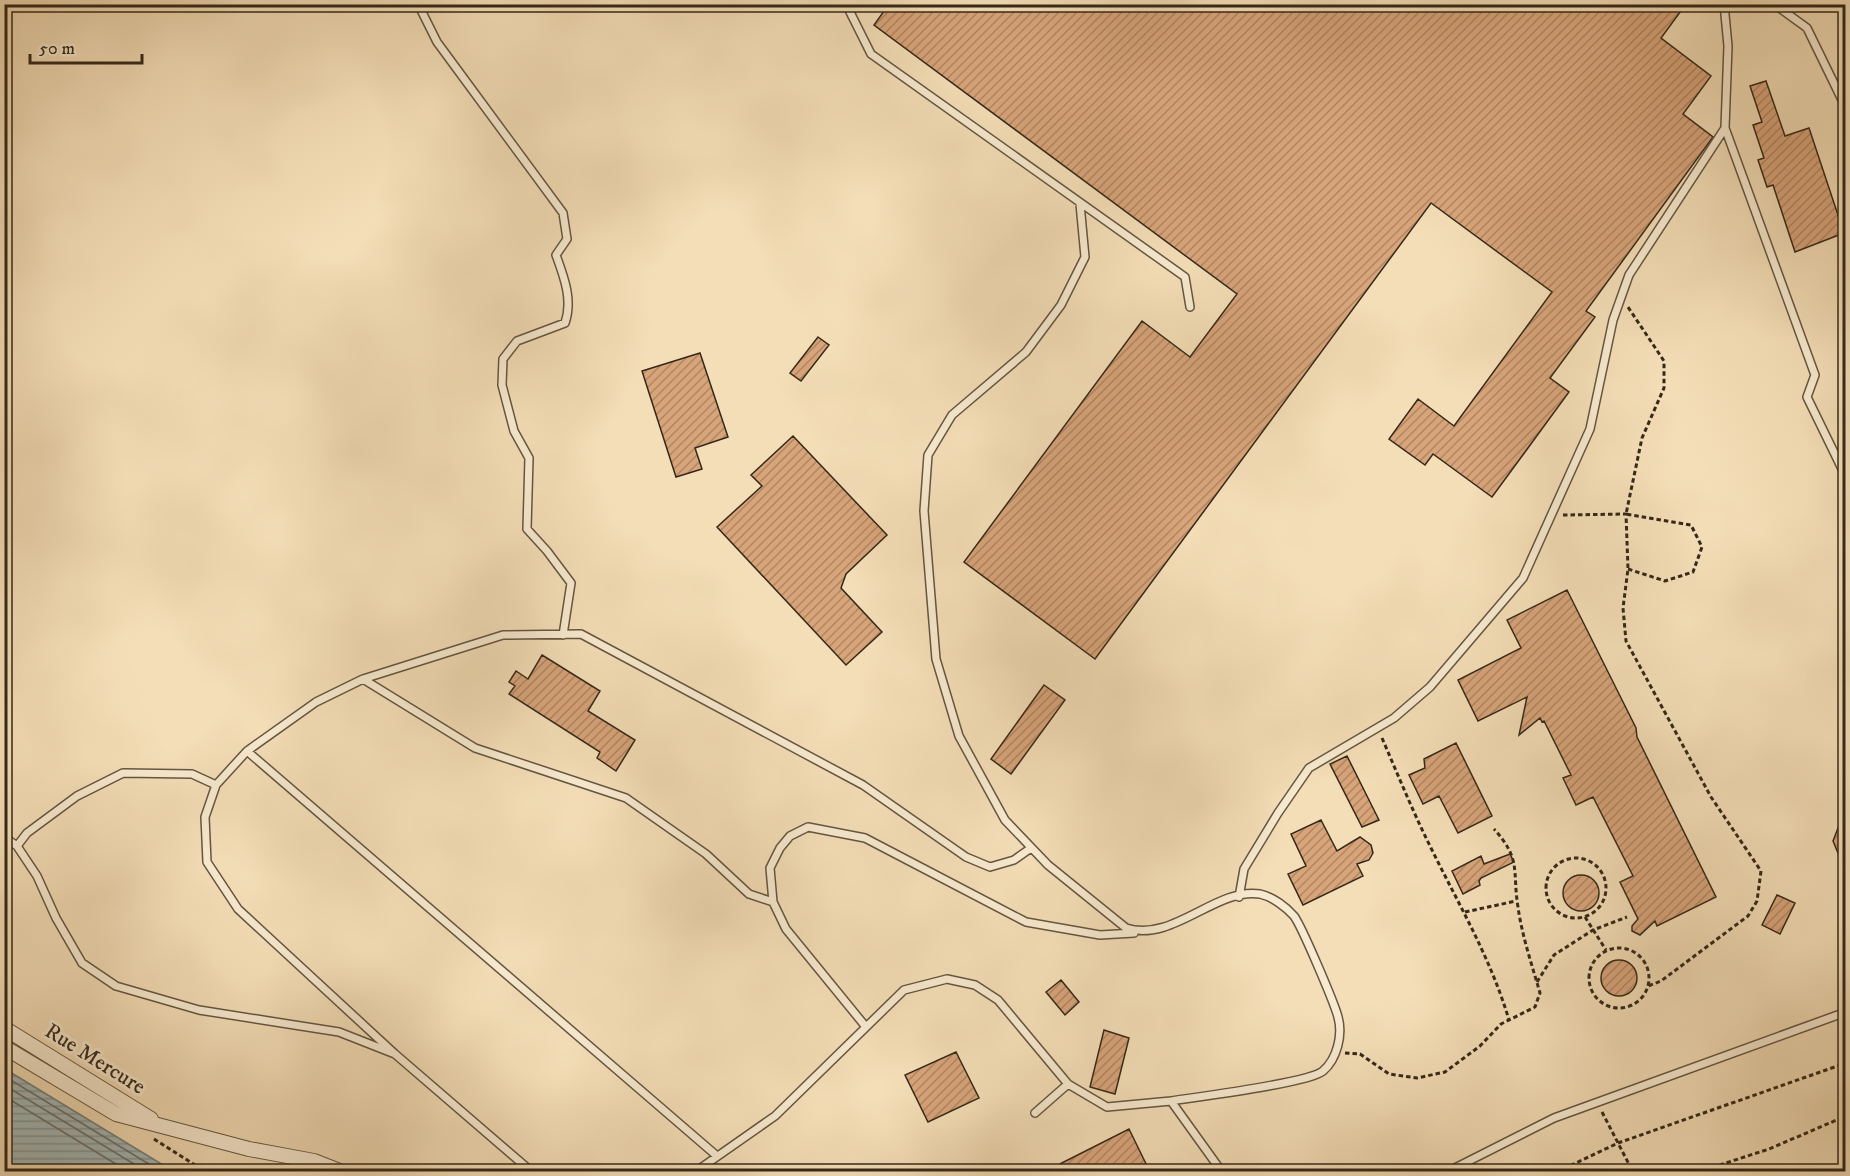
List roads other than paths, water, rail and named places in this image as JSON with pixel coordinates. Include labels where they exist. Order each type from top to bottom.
[{"type":"street","name":"Rue Mercure","points":[[4,1028],[163,1126]]},
{"type":"street","name":"Rue Mercure","points":[[4,1047],[94,1103],[116,1114],[249,1149],[314,1161],[342,1172]]},
{"type":"lane","points":[[418,4],[436,42],[563,213],[567,239],[556,255],[565,281],[570,310],[565,323],[517,341],[503,359],[502,385],[514,431],[529,458],[527,530],[547,550],[571,583],[563,635]]},
{"type":"lane","points":[[846,4],[871,54],[1185,277],[1190,307]]},
{"type":"lane","points":[[1724,4],[1728,46],[1725,128],[1815,375],[1807,397],[1845,477]]},
{"type":"lane","points":[[1774,4],[1807,28],[1845,108]]},
{"type":"lane","points":[[1239,897],[1244,869],[1309,768],[1394,718],[1430,687],[1523,578],[1590,429],[1613,320],[1629,275],[1725,128]]},
{"type":"lane","points":[[1080,204],[1085,257],[1062,305],[1026,352],[952,415],[928,454],[924,511],[936,659],[959,736],[1005,820],[1048,865],[1126,928],[1139,932]]},
{"type":"lane","points":[[532,1172],[395,1054],[238,909],[207,862],[205,817],[216,785],[247,751],[316,702],[363,679],[503,635],[580,634],[863,785],[966,857],[990,867],[1014,860],[1031,848]]},
{"type":"lane","points":[[363,679],[475,748],[626,798],[706,854],[749,894],[773,902]]},
{"type":"lane","points":[[247,751],[717,1156]]},
{"type":"lane","points":[[16,846],[27,833],[77,796],[123,773],[192,774],[216,785]]},
{"type":"lane","points":[[695,1172],[775,1116],[904,990],[947,979],[975,985],[998,1000],[1068,1083],[1107,1107],[1171,1101],[1293,1081],[1322,1072],[1338,1052],[1339,1018],[1295,917],[1275,899],[1259,894],[1227,899],[1158,930],[1100,935],[1026,922],[865,838],[808,827],[790,836],[780,848],[770,868],[773,902],[786,929],[866,1027]]},
{"type":"lane","points":[[4,837],[16,846],[37,876],[56,918],[82,963],[116,986],[199,1010],[339,1032],[395,1054]]},
{"type":"lane","points":[[1447,1172],[1554,1118],[1845,1012]]},
{"type":"lane","points":[[1035,1113],[1068,1083]]},
{"type":"lane","points":[[1171,1101],[1222,1172]]},
{"type":"water","points":[[5,1069],[173,1171],[5,1171]]},
{"type":"railway","points":[[1842,4],[1846,12]]}]
